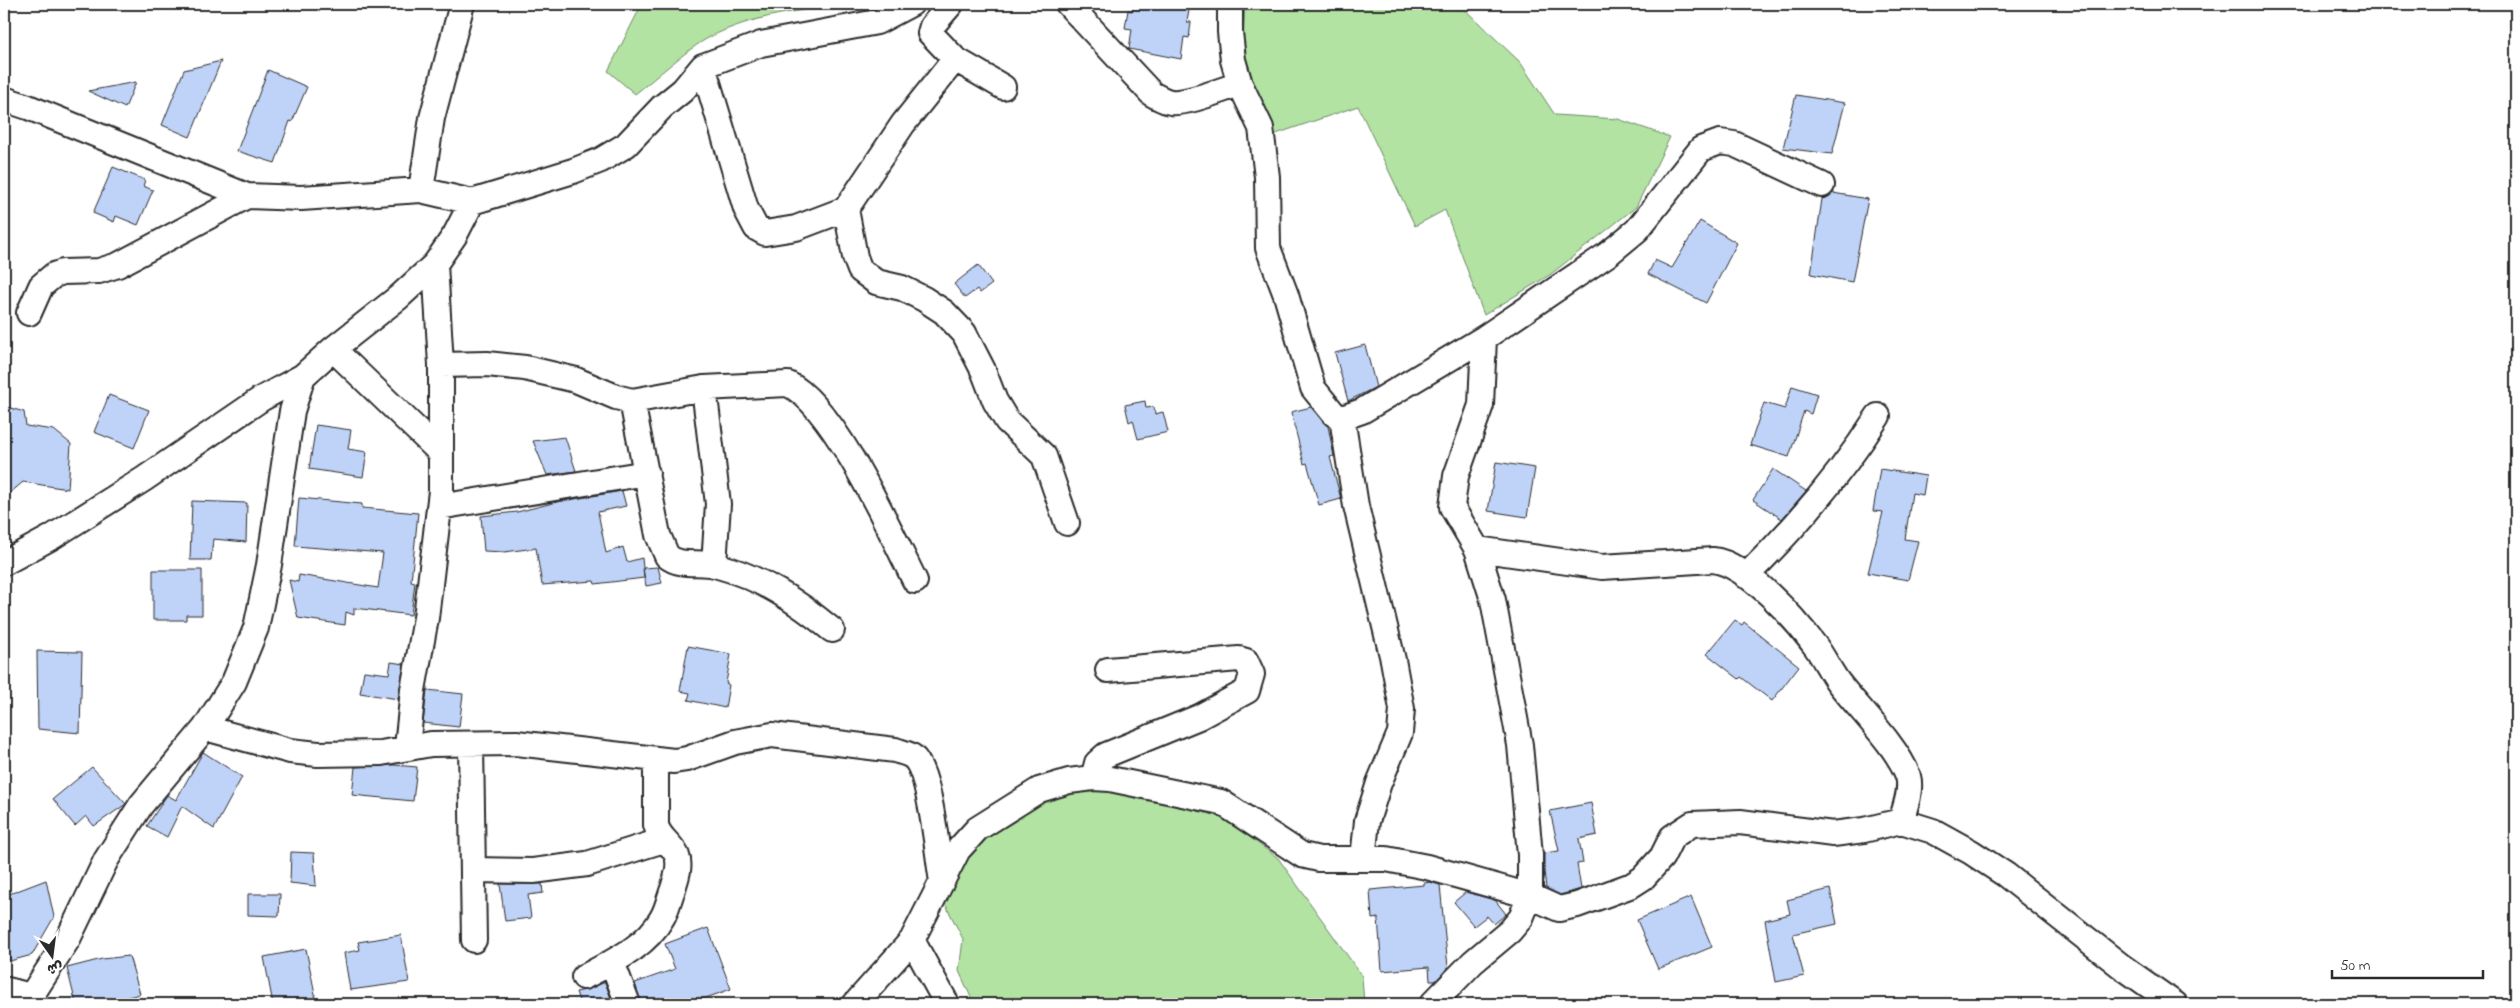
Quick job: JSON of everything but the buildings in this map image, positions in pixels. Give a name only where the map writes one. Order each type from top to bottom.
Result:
[{"type":"street","points":[[421,190],[432,118],[462,4]]},
{"type":"street","points":[[4,99],[247,196],[301,198],[421,190],[472,202],[573,171],[602,160],[626,145],[662,107],[683,90],[704,66],[761,44],[877,22],[911,4]]},
{"type":"street","points":[[951,4],[932,26],[930,34],[955,59],[1003,87]]},
{"type":"street","points":[[1068,4],[1152,94],[1161,99],[1169,102],[1181,101],[1240,84]]},
{"type":"street","points":[[1230,4],[1232,51],[1240,84],[1261,128],[1267,177],[1267,232],[1270,256],[1286,295],[1313,388],[1334,414],[1342,418],[1362,411],[1484,338],[1608,254],[1637,230],[1687,164],[1706,146],[1720,142],[1734,144],[1822,184]]},
{"type":"street","points":[[704,66],[746,209],[756,228],[765,233],[796,228],[846,208],[898,131],[955,59]]},
{"type":"street","points":[[29,313],[41,286],[54,275],[63,272],[99,270],[118,265],[247,196]]},
{"type":"street","points":[[4,562],[60,531],[173,460],[253,404],[303,376],[333,349],[399,297],[435,264],[455,236],[472,202]]},
{"type":"street","points":[[846,208],[855,257],[860,270],[876,282],[902,288],[924,299],[944,312],[964,333],[983,370],[995,401],[1007,421],[1044,456],[1067,523]]},
{"type":"street","points":[[407,747],[413,690],[426,618],[440,507],[441,365],[435,264]]},
{"type":"street","points":[[1432,1004],[1473,962],[1510,931],[1521,918],[1530,896],[1530,855],[1520,745],[1493,600],[1477,549],[1453,511],[1451,500],[1456,476],[1481,405],[1484,338]]},
{"type":"street","points":[[333,349],[441,453]]},
{"type":"street","points":[[441,365],[487,364],[525,368],[576,380],[616,397],[632,401],[704,388],[782,384],[798,388],[825,420],[853,461],[915,581]]},
{"type":"street","points":[[4,989],[29,1000],[68,938],[106,860],[141,805],[205,728],[234,682],[256,628],[270,565],[292,411],[303,376]]},
{"type":"street","points":[[704,388],[718,504],[714,565]]},
{"type":"street","points":[[632,401],[658,534],[667,556],[680,562],[714,565],[778,590],[832,630]]},
{"type":"street","points":[[1746,576],[1795,524],[1861,442],[1878,416]]},
{"type":"street","points":[[1342,418],[1356,506],[1393,660],[1402,709],[1400,734],[1379,783],[1367,821],[1363,859]]},
{"type":"street","points":[[440,507],[647,473]]},
{"type":"street","points":[[1477,549],[1602,566],[1713,560],[1727,564],[1746,576],[1784,610],[1806,635],[1838,681],[1863,710],[1899,760],[1909,780],[1901,820]]},
{"type":"street","points":[[1093,778],[1097,763],[1106,755],[1199,717],[1247,691],[1252,674],[1246,661],[1239,659],[1108,670]]},
{"type":"street","points":[[205,728],[290,751],[318,754],[381,752],[407,747],[516,743],[674,761],[687,759],[735,742],[772,735],[895,750],[912,756],[923,774],[934,823],[942,881]]},
{"type":"street","points":[[470,744],[474,940]]},
{"type":"street","points":[[584,977],[648,939],[663,917],[679,867],[677,856],[658,834],[656,825],[656,758]]},
{"type":"street","points":[[855,1004],[912,940],[958,850],[968,837],[1039,790],[1057,783],[1093,778],[1130,782],[1220,802],[1302,855],[1319,859],[1386,859],[1427,867],[1530,896],[1563,909],[1632,885],[1654,868],[1672,837],[1692,824],[1740,822],[1833,834],[1864,830],[1901,820],[1933,832],[1971,852],[1999,870],[2121,966],[2175,1004]]},
{"type":"street","points":[[473,870],[533,871],[587,864],[664,840]]},
{"type":"street","points":[[912,940],[947,1004]]},
{"type":"street","points":[[612,962],[628,1004]]},
{"type":"green space","points":[[642,4],[850,4],[778,15],[725,30],[690,50],[635,94],[608,71]]},
{"type":"green space","points":[[1245,4],[1459,4],[1520,62],[1555,115],[1618,119],[1670,137],[1636,207],[1551,274],[1484,315],[1445,210],[1415,226],[1358,106],[1273,135],[1242,65]]},
{"type":"green space","points":[[1087,786],[1158,800],[1222,817],[1278,858],[1362,976],[1364,1004],[974,1004],[959,971],[963,939],[940,894],[962,848],[1030,804]]}]
